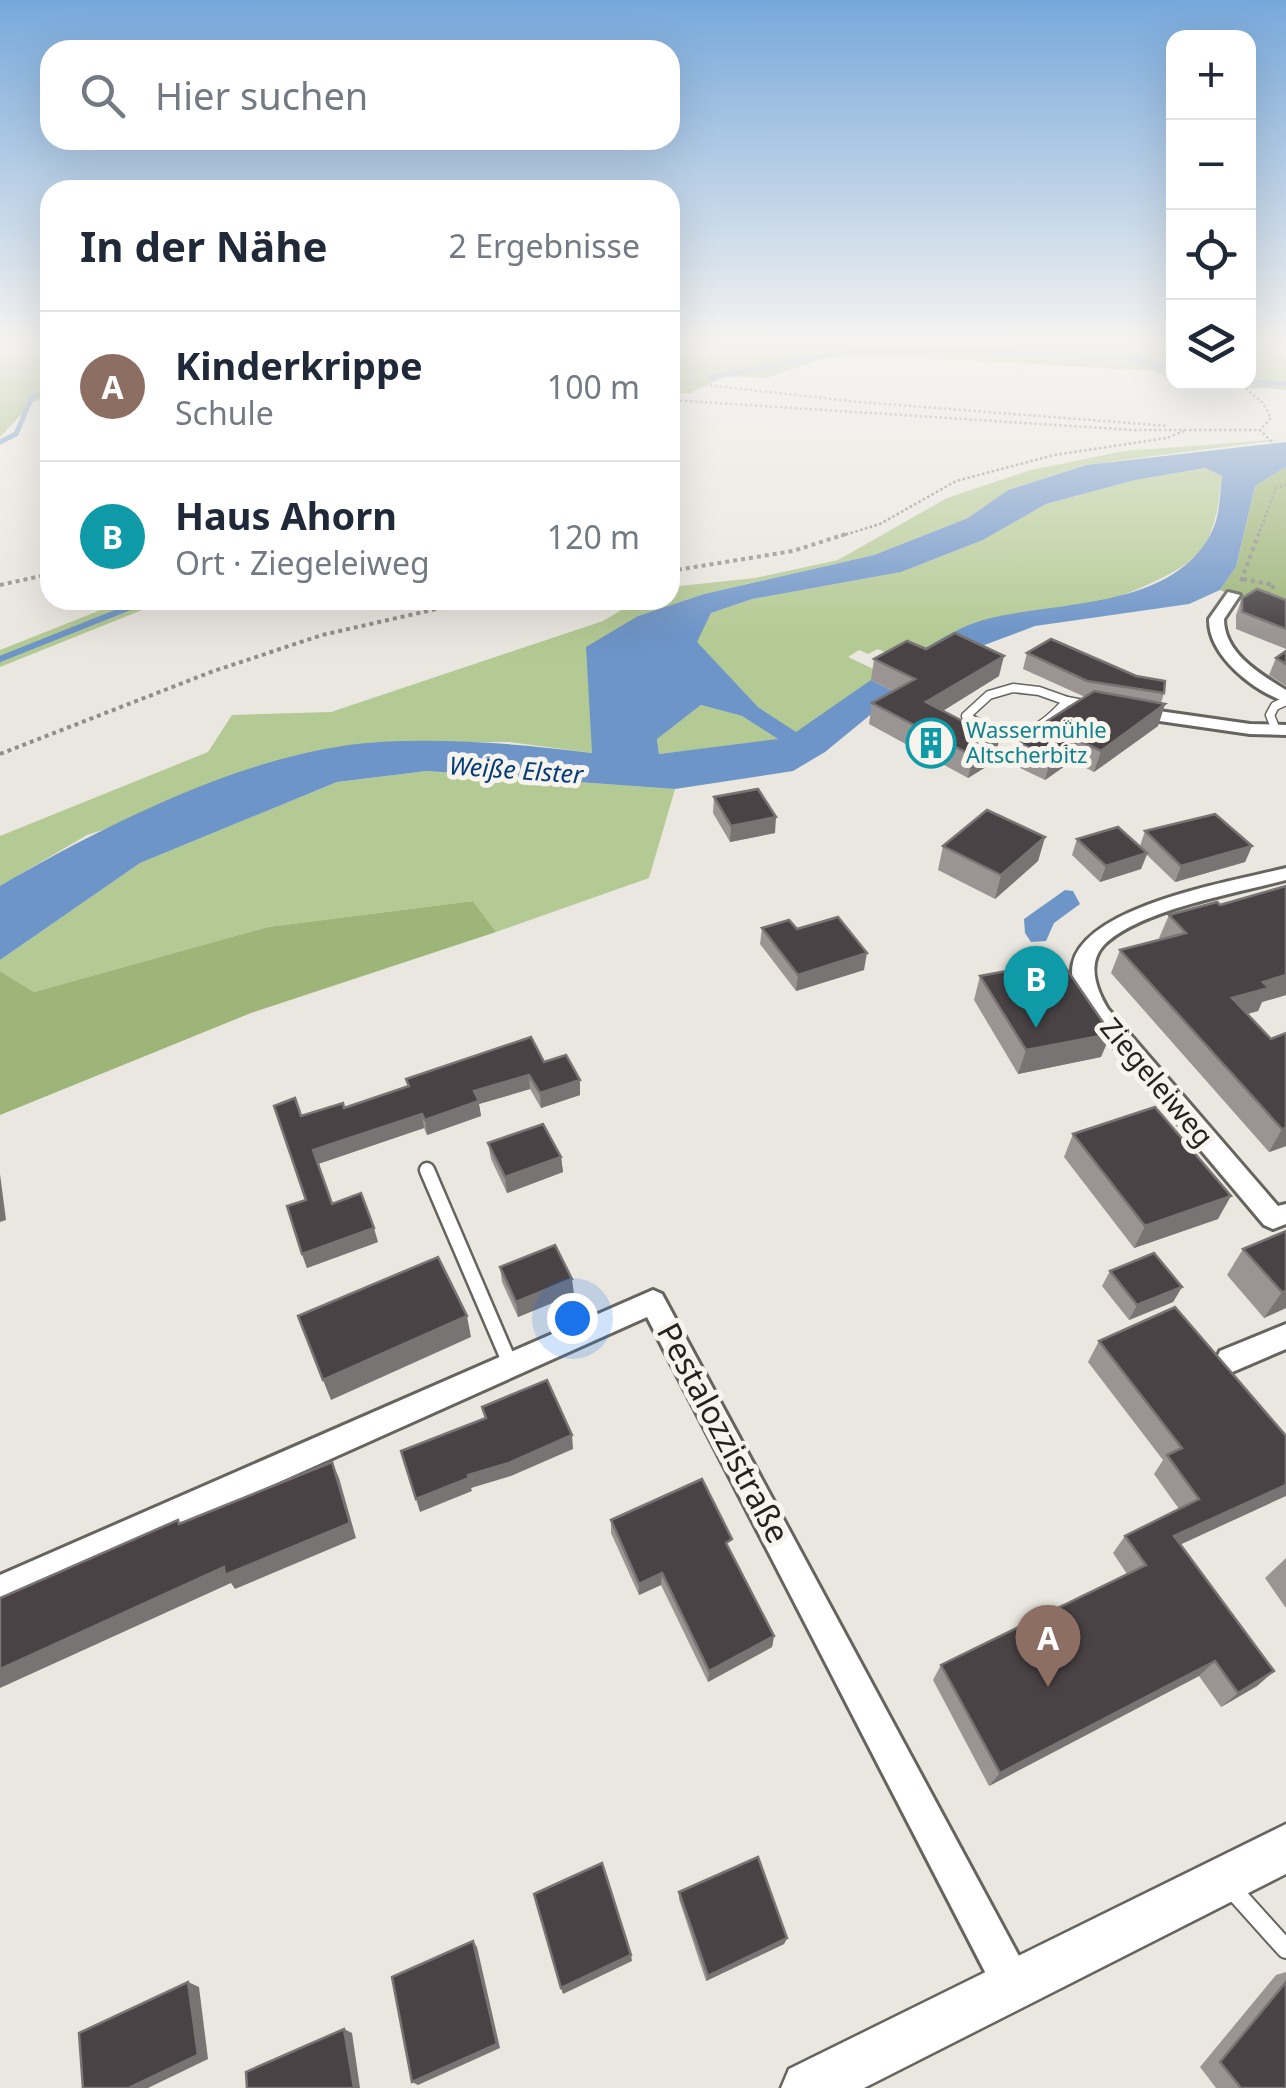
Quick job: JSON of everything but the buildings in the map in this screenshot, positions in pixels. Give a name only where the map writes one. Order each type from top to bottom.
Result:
[{"type":"street","points":[[1233,595],[1219,613],[1218,636],[1237,662],[1286,699]]},
{"type":"street","points":[[1106,708],[1181,721],[1281,730]]},
{"type":"street","name":"Ziegeleiweg","points":[[1286,874],[1151,910],[1096,942],[1084,963],[1085,989],[1100,1015],[1273,1218],[1286,1214]]},
{"type":"street","name":"Pestalozzistraße","points":[[0,1591],[653,1302],[1013,1985]]},
{"type":"street","points":[[1230,1360],[1286,1336]]},
{"type":"street","points":[[808,2088],[1286,1848]]},
{"type":"lane","points":[[1068,701],[1052,720],[1018,738],[988,732],[966,716],[976,704],[1008,685],[1035,687],[1068,701],[1106,708]]},
{"type":"lane","points":[[1281,730],[1270,715],[1286,699]]},
{"type":"lane","points":[[426,1170],[511,1366]]},
{"type":"lane","points":[[1223,1879],[1286,1950]]},
{"type":"path","points":[[680,569],[793,551],[880,524],[956,482],[1054,455],[1157,439]]},
{"type":"path","points":[[1233,595],[1249,599],[1270,595],[1274,586],[1262,580],[1243,579],[1276,488],[1286,485]]},
{"type":"path","points":[[0,585],[40,576]]},
{"type":"path","points":[[0,754],[211,672],[304,641],[434,610]]},
{"type":"green space","points":[[1283,439],[1085,465],[1008,490],[968,518],[874,555],[680,602],[680,586],[755,578],[838,560],[947,498],[1031,470],[1124,451]]},
{"type":"green space","points":[[1286,467],[1286,618],[1220,590],[1236,567],[1255,486]]},
{"type":"green space","points":[[1205,468],[1222,476],[1216,517],[1204,545],[1176,570],[1104,602],[903,661],[878,649],[868,654],[859,650],[848,657],[882,673],[796,733],[758,707],[696,642],[711,613],[751,599],[901,572],[983,540],[1046,504],[1135,480]]},
{"type":"green space","points":[[101,610],[142,610],[0,667],[0,650]]},
{"type":"green space","points":[[621,610],[656,610],[638,616],[592,753],[509,742],[375,742],[87,835],[0,886],[0,836],[208,752],[232,715],[331,712],[603,621]]},
{"type":"green space","points":[[701,705],[742,716],[780,740],[659,754],[657,739]]},
{"type":"green space","points":[[427,771],[675,789],[649,878],[496,932],[473,901],[268,927],[34,992],[0,971],[0,960],[140,863],[337,782]]},
{"type":"green space","points":[[473,901],[496,932],[251,1013],[0,1115],[0,971],[34,992],[268,927]]},
{"type":"water","name":"Weiße Elster","points":[[1286,442],[1286,467],[1255,486],[1236,567],[1220,590],[1189,604],[1035,626],[955,656],[892,668],[951,634],[987,619],[1114,597],[1172,575],[1196,555],[1215,523],[1222,476],[1205,468],[1135,480],[1046,504],[983,540],[901,572],[752,599],[711,613],[697,642],[758,707],[796,732],[871,680],[897,693],[825,752],[793,771],[675,789],[427,771],[337,782],[140,863],[0,960],[0,886],[134,815],[232,775],[330,748],[431,741],[592,753],[586,647],[638,616],[656,610],[680,610],[680,602],[704,594],[874,555],[968,518],[1008,490],[1086,465]],"holes":[[[701,705],[742,716],[778,739],[659,754],[657,739]]]},
{"type":"water","points":[[1065,890],[1073,891],[1080,904],[1054,923],[1046,941],[1031,942],[1025,933],[1024,919]]},
{"type":"waterway","points":[[0,442],[5,439]]},
{"type":"waterway","points":[[0,659],[123,610]]},
{"type":"place","name":"Wassermühle Altscherbitz","points":[[931,743]]},
{"type":"place","name":"Haus Ahorn","points":[[1036,1028]]},
{"type":"place","name":"Kinderkrippe","points":[[1048,1687]]}]
